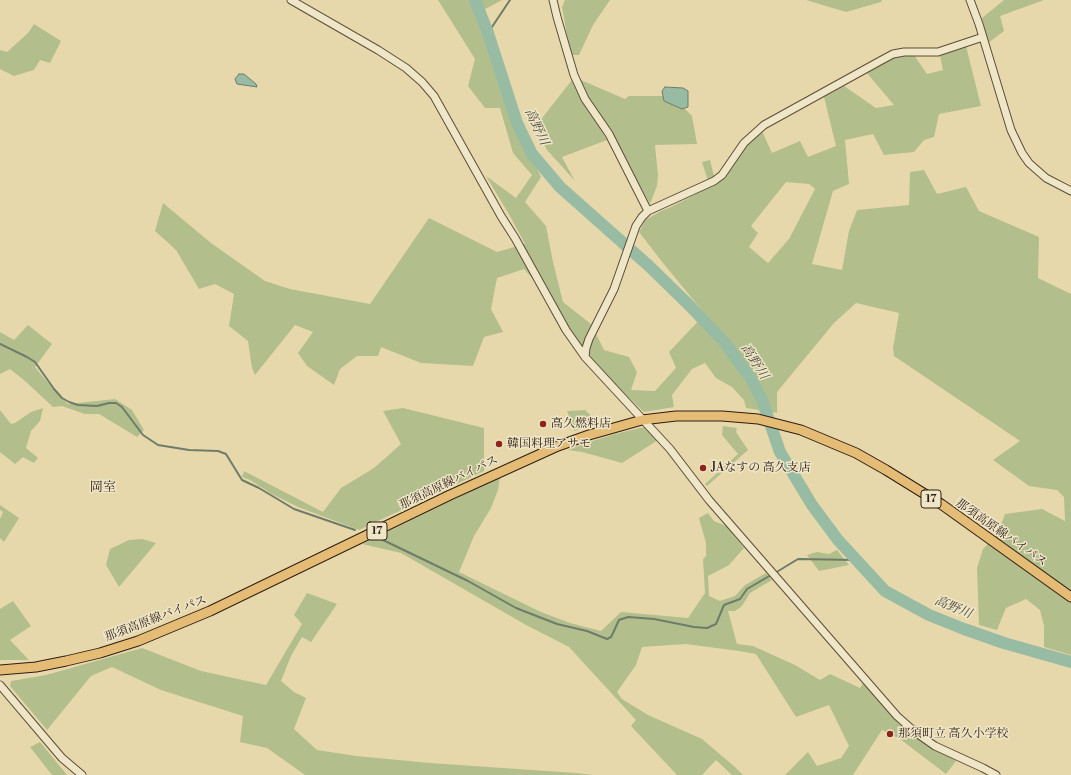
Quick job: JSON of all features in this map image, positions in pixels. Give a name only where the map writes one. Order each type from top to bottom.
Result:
[{"type":"main road","name":"那須高原線バイパス","points":[[0,670],[36,667],[66,661],[100,653],[138,641],[174,627],[330,554],[507,468],[558,446],[589,435],[642,420],[697,416],[738,416],[758,419],[801,430],[856,453],[941,504],[1071,597]]},
{"type":"street","points":[[291,0],[406,68],[422,82],[434,96],[566,330],[585,357],[670,449],[710,500],[897,716],[915,732],[935,746],[996,775]]},
{"type":"street","points":[[553,0],[574,75],[584,99],[609,134],[648,212]]},
{"type":"street","points":[[970,0],[983,37],[1011,130],[1022,153],[1029,163],[1046,178],[1071,191]]},
{"type":"street","points":[[585,357],[589,339],[614,289],[636,226],[642,217],[648,212],[714,181],[722,175],[744,143],[764,125],[893,54],[904,52],[938,52],[983,37]]},
{"type":"street","points":[[0,685],[62,758],[82,775]]},
{"type":"shaded area","points":[[438,0],[502,0],[476,14],[511,116],[541,177],[525,202],[546,226],[563,302],[591,324],[604,350],[629,357],[637,372],[631,390],[655,391],[676,368],[669,352],[705,314],[639,232],[645,220],[710,187],[702,162],[710,160],[716,184],[723,179],[747,144],[762,131],[772,153],[800,141],[808,157],[836,146],[824,97],[844,86],[876,108],[894,105],[866,72],[894,56],[906,53],[914,55],[927,74],[943,70],[940,56],[966,46],[981,106],[939,114],[934,137],[924,140],[914,152],[884,155],[873,134],[845,140],[849,184],[833,191],[812,264],[842,270],[849,231],[857,210],[909,205],[910,172],[924,170],[937,194],[966,187],[979,211],[1039,237],[1038,278],[1071,294],[1071,655],[1044,647],[1044,626],[1040,610],[1026,599],[1006,608],[997,630],[979,625],[977,568],[983,549],[998,533],[1005,514],[1042,509],[1065,521],[1064,497],[1057,490],[1029,486],[993,460],[1020,441],[894,356],[893,348],[899,313],[856,303],[834,323],[777,392],[777,413],[746,408],[744,400],[732,387],[716,378],[705,363],[692,369],[672,395],[674,407],[644,412],[604,374],[581,347],[554,303],[524,269],[497,278],[491,309],[503,332],[484,337],[473,366],[421,363],[381,347],[378,356],[357,356],[340,369],[334,385],[307,366],[298,353],[313,332],[295,325],[255,375],[252,368],[248,341],[229,326],[234,294],[215,284],[199,289],[176,250],[155,231],[163,203],[211,243],[265,281],[290,289],[370,304],[429,218],[497,252],[525,244],[486,176],[516,198],[532,175],[513,153],[500,108],[485,108],[468,86],[475,59]],"holes":[[[786,182],[809,184],[815,189],[789,239],[768,263],[749,247],[758,233],[751,226]]]},
{"type":"shaded area","points":[[565,0],[610,0],[593,25],[579,55],[572,55],[562,7]]},
{"type":"shaded area","points":[[806,0],[882,0],[881,2],[846,12]]},
{"type":"shaded area","points":[[1004,0],[1044,0],[1000,16],[1004,31],[988,43],[982,18]]},
{"type":"shaded area","points":[[34,24],[61,41],[50,63],[40,60],[34,70],[14,76],[0,69],[0,50],[7,52],[28,33]]},
{"type":"shaded area","points":[[239,74],[244,74],[256,84],[257,87],[237,84],[235,79]]},
{"type":"shaded area","points":[[572,80],[607,140],[562,157],[575,181],[547,150],[535,127]]},
{"type":"shaded area","points":[[581,80],[625,99],[629,96],[663,96],[664,101],[682,109],[684,108],[692,116],[697,144],[655,145],[658,175],[657,186],[650,204],[607,125],[580,84]]},
{"type":"shaded area","points":[[665,87],[683,88],[688,91],[688,107],[682,109],[664,101],[662,91]]},
{"type":"shaded area","points":[[28,325],[52,344],[35,367],[58,395],[68,404],[115,399],[132,410],[144,430],[137,437],[99,414],[85,414],[62,406],[53,407],[10,369],[0,374],[0,332],[14,340]]},
{"type":"shaded area","points":[[43,408],[40,421],[31,431],[26,448],[38,458],[34,463],[23,457],[15,464],[0,452],[0,410],[11,424],[15,423],[31,412]]},
{"type":"shaded area","points":[[403,408],[484,428],[484,471],[359,530],[298,507],[242,477],[244,471],[323,512],[341,488],[374,468],[401,444],[383,411]]},
{"type":"shaded area","points":[[585,410],[598,422],[574,431],[567,411]]},
{"type":"shaded area","points":[[723,426],[737,428],[736,432],[748,450],[707,486],[705,484],[738,454],[722,435]]},
{"type":"shaded area","points":[[644,427],[658,440],[622,463],[582,452],[568,450],[615,434]]},
{"type":"shaded area","points":[[500,477],[498,490],[491,508],[474,536],[459,572],[541,612],[570,623],[601,631],[621,612],[688,618],[705,593],[703,559],[706,556],[706,543],[699,518],[708,513],[714,521],[726,526],[744,548],[729,565],[708,576],[709,596],[720,601],[735,596],[745,585],[766,573],[772,580],[750,593],[742,606],[735,611],[728,611],[737,644],[753,646],[795,665],[820,680],[830,674],[860,688],[864,682],[897,721],[956,761],[946,774],[900,739],[882,730],[853,775],[785,775],[808,752],[817,766],[841,758],[849,746],[829,705],[796,717],[756,654],[686,644],[642,647],[636,665],[617,692],[622,699],[648,715],[702,739],[743,775],[732,775],[716,760],[702,775],[677,775],[631,726],[636,720],[569,647],[526,625],[401,553],[362,544]]},
{"type":"shaded area","points":[[0,505],[19,518],[4,542],[0,538],[0,519],[3,512],[0,510]]},
{"type":"shaded area","points":[[142,539],[156,543],[119,587],[106,565],[110,549],[129,540]]},
{"type":"shaded area","points":[[837,550],[849,565],[819,571],[807,555],[817,552],[829,554]]},
{"type":"shaded area","points":[[307,593],[337,604],[311,642],[302,637],[291,656],[281,681],[294,692],[306,698],[294,729],[317,750],[356,756],[430,763],[594,775],[305,775],[267,748],[240,742],[243,716],[161,690],[112,667],[91,676],[47,730],[10,686],[11,681],[46,675],[142,648],[201,671],[266,685],[302,624],[294,615]]},
{"type":"shaded area","points":[[13,601],[31,626],[10,640],[29,660],[0,660],[0,609]]},
{"type":"shaded area","points":[[40,742],[67,775],[52,775],[30,747]]},
{"type":"waterway","name":"高野川","points":[[475,0],[488,33],[517,123],[532,154],[560,187],[649,266],[725,343],[751,379],[762,400],[780,452],[812,505],[838,540],[885,591],[929,615],[1004,643],[1071,662]]},
{"type":"waterway","points":[[488,33],[510,0]]},
{"type":"waterway","points":[[0,344],[35,362],[54,389],[62,398],[69,402],[78,405],[97,406],[116,403],[122,407],[143,435],[158,445],[189,450],[218,451],[226,454],[242,480],[259,488],[294,509],[355,530]]},
{"type":"waterway","points":[[383,540],[468,581],[516,608],[557,624],[587,631],[607,639],[611,637],[619,620],[628,617],[654,619],[707,628],[716,624],[724,605],[740,599],[747,589],[771,575]]},
{"type":"waterway","points":[[775,573],[798,559],[856,560]]},
{"type":"place","name":"高久燃料店","points":[[543,424]]},
{"type":"place","name":"韓国料理アサモ","points":[[499,444]]},
{"type":"place","name":"JAなすの 高久支店","points":[[703,468]]},
{"type":"place","name":"那須町立 高久小学校","points":[[890,734]]},
{"type":"district","name":"岡室","points":[[103,488]]}]
